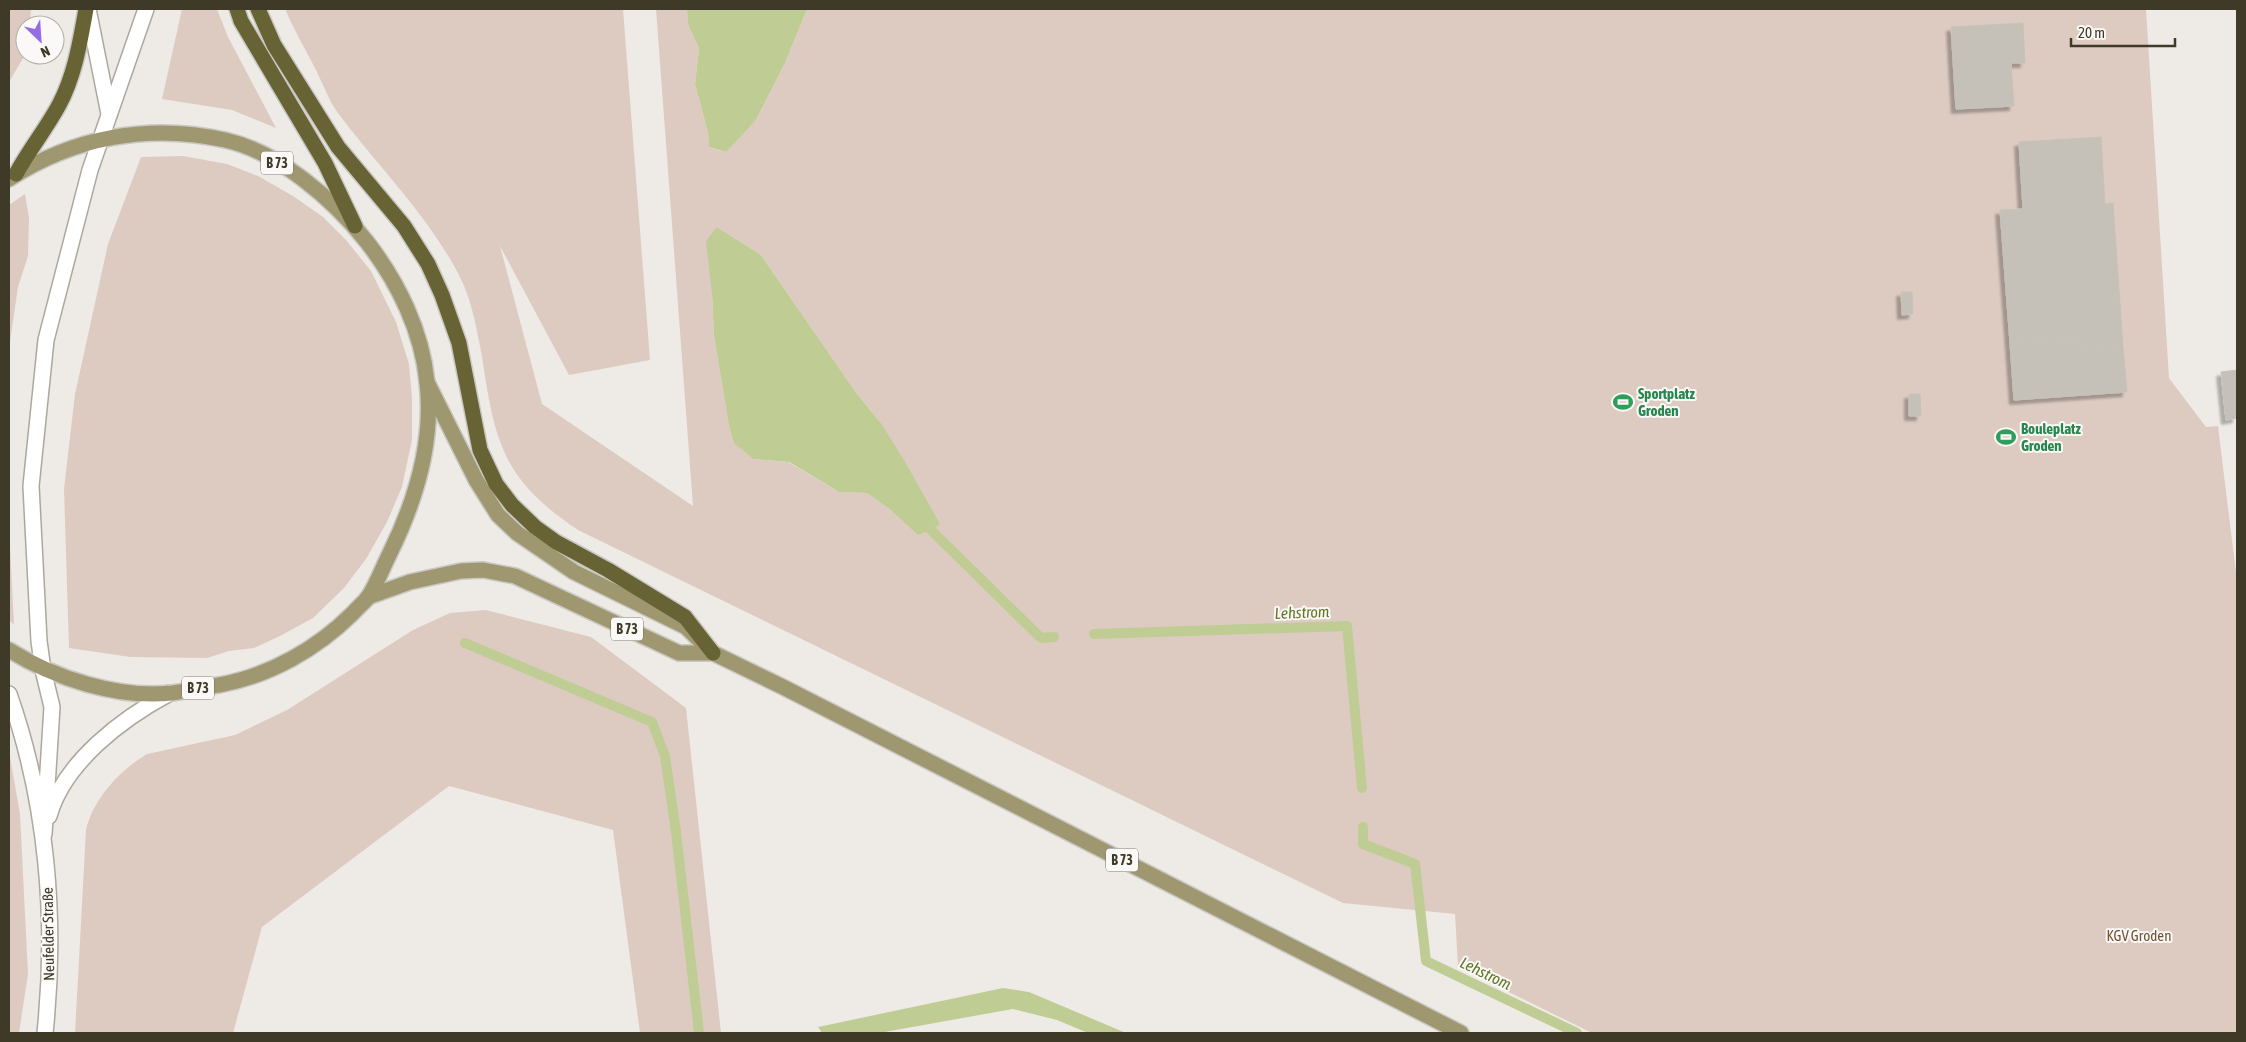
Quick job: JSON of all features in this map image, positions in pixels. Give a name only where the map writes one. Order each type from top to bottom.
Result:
[{"type":"highway","points":[[12,176],[59,106],[77,61],[87,9]]},
{"type":"highway","points":[[237,9],[242,21],[325,163],[355,226]]},
{"type":"highway","points":[[258,9],[274,45],[338,147],[404,226],[428,264],[459,343],[480,450],[496,484],[512,505],[535,527],[556,542],[594,562],[685,616],[712,652]]},
{"type":"main road","name":"B 73","points":[[9,650],[42,670],[70,679],[110,689],[170,693],[234,682],[294,659],[345,621],[368,597],[394,545],[419,482],[428,427],[427,382],[416,335],[406,306],[380,259],[355,226],[331,201],[300,177],[261,154],[227,140],[158,132],[102,138],[52,156],[12,176]]},
{"type":"main road","name":"B 73","points":[[427,382],[476,480],[498,515],[538,549],[586,578],[686,627],[712,652],[1460,1033]]},
{"type":"main road","name":"B 73","points":[[368,597],[410,582],[461,571],[483,570],[515,576],[678,653],[712,652]]},
{"type":"street","points":[[87,9],[110,116]]},
{"type":"street","points":[[44,834],[52,707],[42,670],[39,641],[31,486],[45,350],[90,170],[146,9]]},
{"type":"street","name":"Neufelder Straße","points":[[44,834],[50,810],[60,791],[83,760],[129,717],[170,693]]},
{"type":"street","name":"Neufelder Straße","points":[[9,694],[32,779],[44,834],[50,944],[45,1033]]},
{"type":"green space","points":[[9,9],[31,9],[31,15],[15,15],[15,65],[19,65],[9,82]]},
{"type":"green space","points":[[182,9],[217,9],[228,37],[276,128],[232,110],[162,99]]},
{"type":"green space","name":"KGV Groden","points":[[285,9],[623,9],[650,360],[569,375],[500,246],[542,404],[693,506],[656,9],[687,9],[688,25],[699,48],[695,84],[708,133],[709,147],[725,152],[756,120],[785,63],[807,9],[2146,9],[2169,378],[2206,427],[2218,426],[2237,581],[2237,1033],[1592,1033],[1458,967],[1455,914],[1343,903],[578,530],[553,512],[533,494],[518,476],[507,457],[498,436],[492,413],[474,316],[460,277],[433,233],[335,108]],"holes":[[[717,227],[761,255],[857,394],[880,422],[892,511],[867,493],[839,492],[788,462],[753,459],[734,442],[729,426],[714,336],[712,294]]]},
{"type":"green space","points":[[183,156],[227,164],[258,176],[293,196],[323,217],[346,240],[371,271],[396,322],[409,364],[412,398],[412,440],[402,487],[387,522],[366,559],[344,588],[313,618],[280,636],[254,648],[229,651],[207,658],[130,657],[69,648],[64,489],[75,394],[108,244],[141,157]]},
{"type":"green space","points":[[25,194],[29,218],[28,256],[18,287],[9,349],[9,205]]},
{"type":"green space","points":[[9,525],[14,625],[9,620]]},
{"type":"green space","points":[[486,610],[591,637],[686,708],[721,1033],[640,1033],[613,830],[449,786],[262,927],[233,1033],[75,1033],[86,830],[95,807],[109,786],[127,768],[147,754],[235,735],[287,710],[413,630],[450,613]]},
{"type":"green space","points":[[9,751],[20,814],[28,974],[19,1033],[9,1033]]},
{"type":"shaded area","points":[[687,9],[807,9],[785,63],[756,120],[726,152],[709,147],[708,133],[695,84],[699,48],[688,25]]},
{"type":"shaded area","points":[[717,227],[761,255],[857,394],[880,422],[940,524],[918,535],[892,511],[867,493],[839,492],[789,462],[753,459],[734,443],[729,426],[714,336],[712,294],[706,241]]},
{"type":"shaded area","points":[[1003,988],[1029,992],[1126,1033],[1088,1033],[1057,1020],[1013,1009],[879,1033],[822,1033],[818,1027]]},
{"type":"building","points":[[2023,23],[2025,63],[2011,63],[2014,106],[1956,109],[1951,27]]},
{"type":"building","points":[[2101,137],[2105,204],[2113,203],[2123,347],[2080,351],[2079,337],[2010,343],[2000,210],[2023,209],[2019,142]]},
{"type":"building","points":[[1901,292],[1912,292],[1913,314],[1902,315]]},
{"type":"building","points":[[2079,337],[2080,351],[2123,347],[2127,392],[2014,400],[2010,343]]},
{"type":"building","points":[[2237,370],[2237,418],[2226,420],[2221,372]]},
{"type":"building","points":[[1909,394],[1920,394],[1921,416],[1909,416]]},
{"type":"waterway","name":"Lehstrom","points":[[931,530],[1041,638],[1054,637]]},
{"type":"waterway","name":"Lehstrom","points":[[1094,634],[1347,626],[1362,788]]},
{"type":"waterway","points":[[465,643],[652,722],[665,756],[676,832],[699,1033]]},
{"type":"waterway","name":"Lehstrom","points":[[1363,827],[1363,844],[1415,864],[1426,961],[1577,1033]]},
{"type":"place","name":"Sportplatz Groden","points":[[1623,402]]},
{"type":"place","name":"Bouleplatz Groden","points":[[2006,437]]}]
